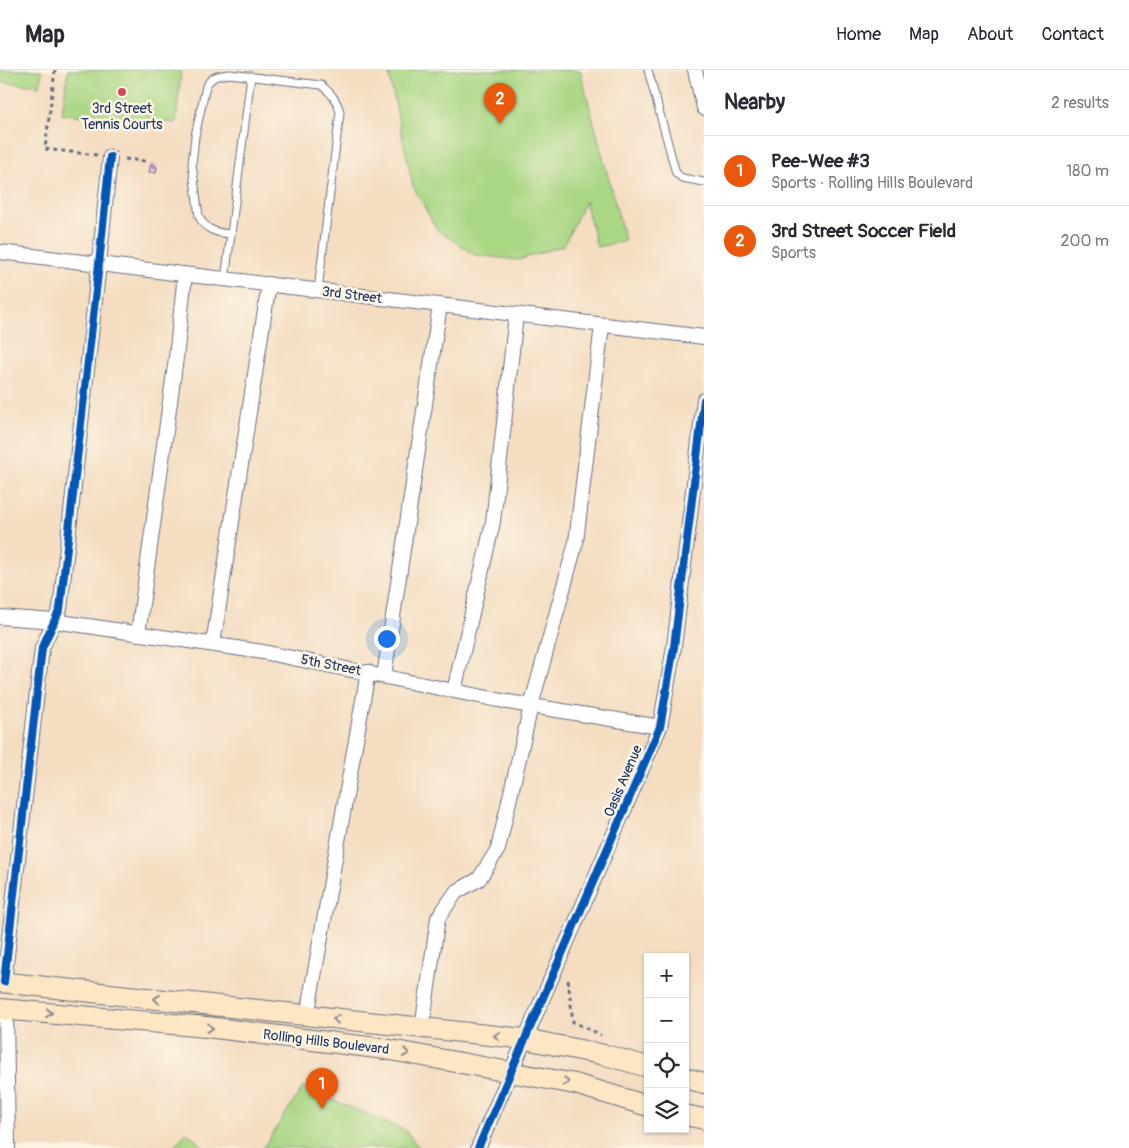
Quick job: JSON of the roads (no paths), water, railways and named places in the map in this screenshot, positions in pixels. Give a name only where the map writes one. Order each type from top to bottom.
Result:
[{"type":"main road","name":"Rolling Hills Boulevard","points":[[2,982],[525,1040],[605,1055],[644,1066]]},
{"type":"main road","name":"Rolling Hills Boulevard","points":[[3,1009],[207,1027],[365,1047],[574,1084],[644,1105]]},
{"type":"main road","points":[[689,1079],[704,1083]]},
{"type":"main road","points":[[689,1116],[704,1119]]},
{"type":"street","points":[[695,70],[704,108]]},
{"type":"street","points":[[2,982],[42,648],[60,609],[110,157]]},
{"type":"street","name":"3rd Street","points":[[0,252],[704,337]]},
{"type":"street","points":[[138,634],[176,358],[185,274]]},
{"type":"street","points":[[213,644],[269,284]]},
{"type":"street","points":[[384,676],[440,306]]},
{"type":"street","points":[[454,691],[493,522],[516,314]]},
{"type":"street","points":[[422,1028],[438,918],[456,892],[479,879],[498,849],[532,706],[576,542],[602,325]]},
{"type":"street","name":"Oasis Avenue","points":[[478,1148],[660,727],[674,647],[704,400]]},
{"type":"street","name":"5th Street","points":[[0,618],[54,621],[263,652],[532,706],[660,727]]},
{"type":"street","points":[[307,1016],[368,672]]},
{"type":"street","points":[[3,1009],[8,1148]]},
{"type":"lane","points":[[648,70],[676,174],[682,178],[704,182]]},
{"type":"lane","points":[[231,234],[214,232],[205,227],[199,216],[192,164],[195,136],[206,86],[210,79],[218,75],[251,76],[321,85],[338,102],[340,112],[318,290]]},
{"type":"lane","points":[[226,279],[251,76]]},
{"type":"place","name":"3rd Street Tennis Courts","points":[[122,92]]},
{"type":"place","name":"3rd Street Soccer Field","points":[[500,124]]},
{"type":"place","name":"Pee-Wee #3","points":[[322,1109]]}]
